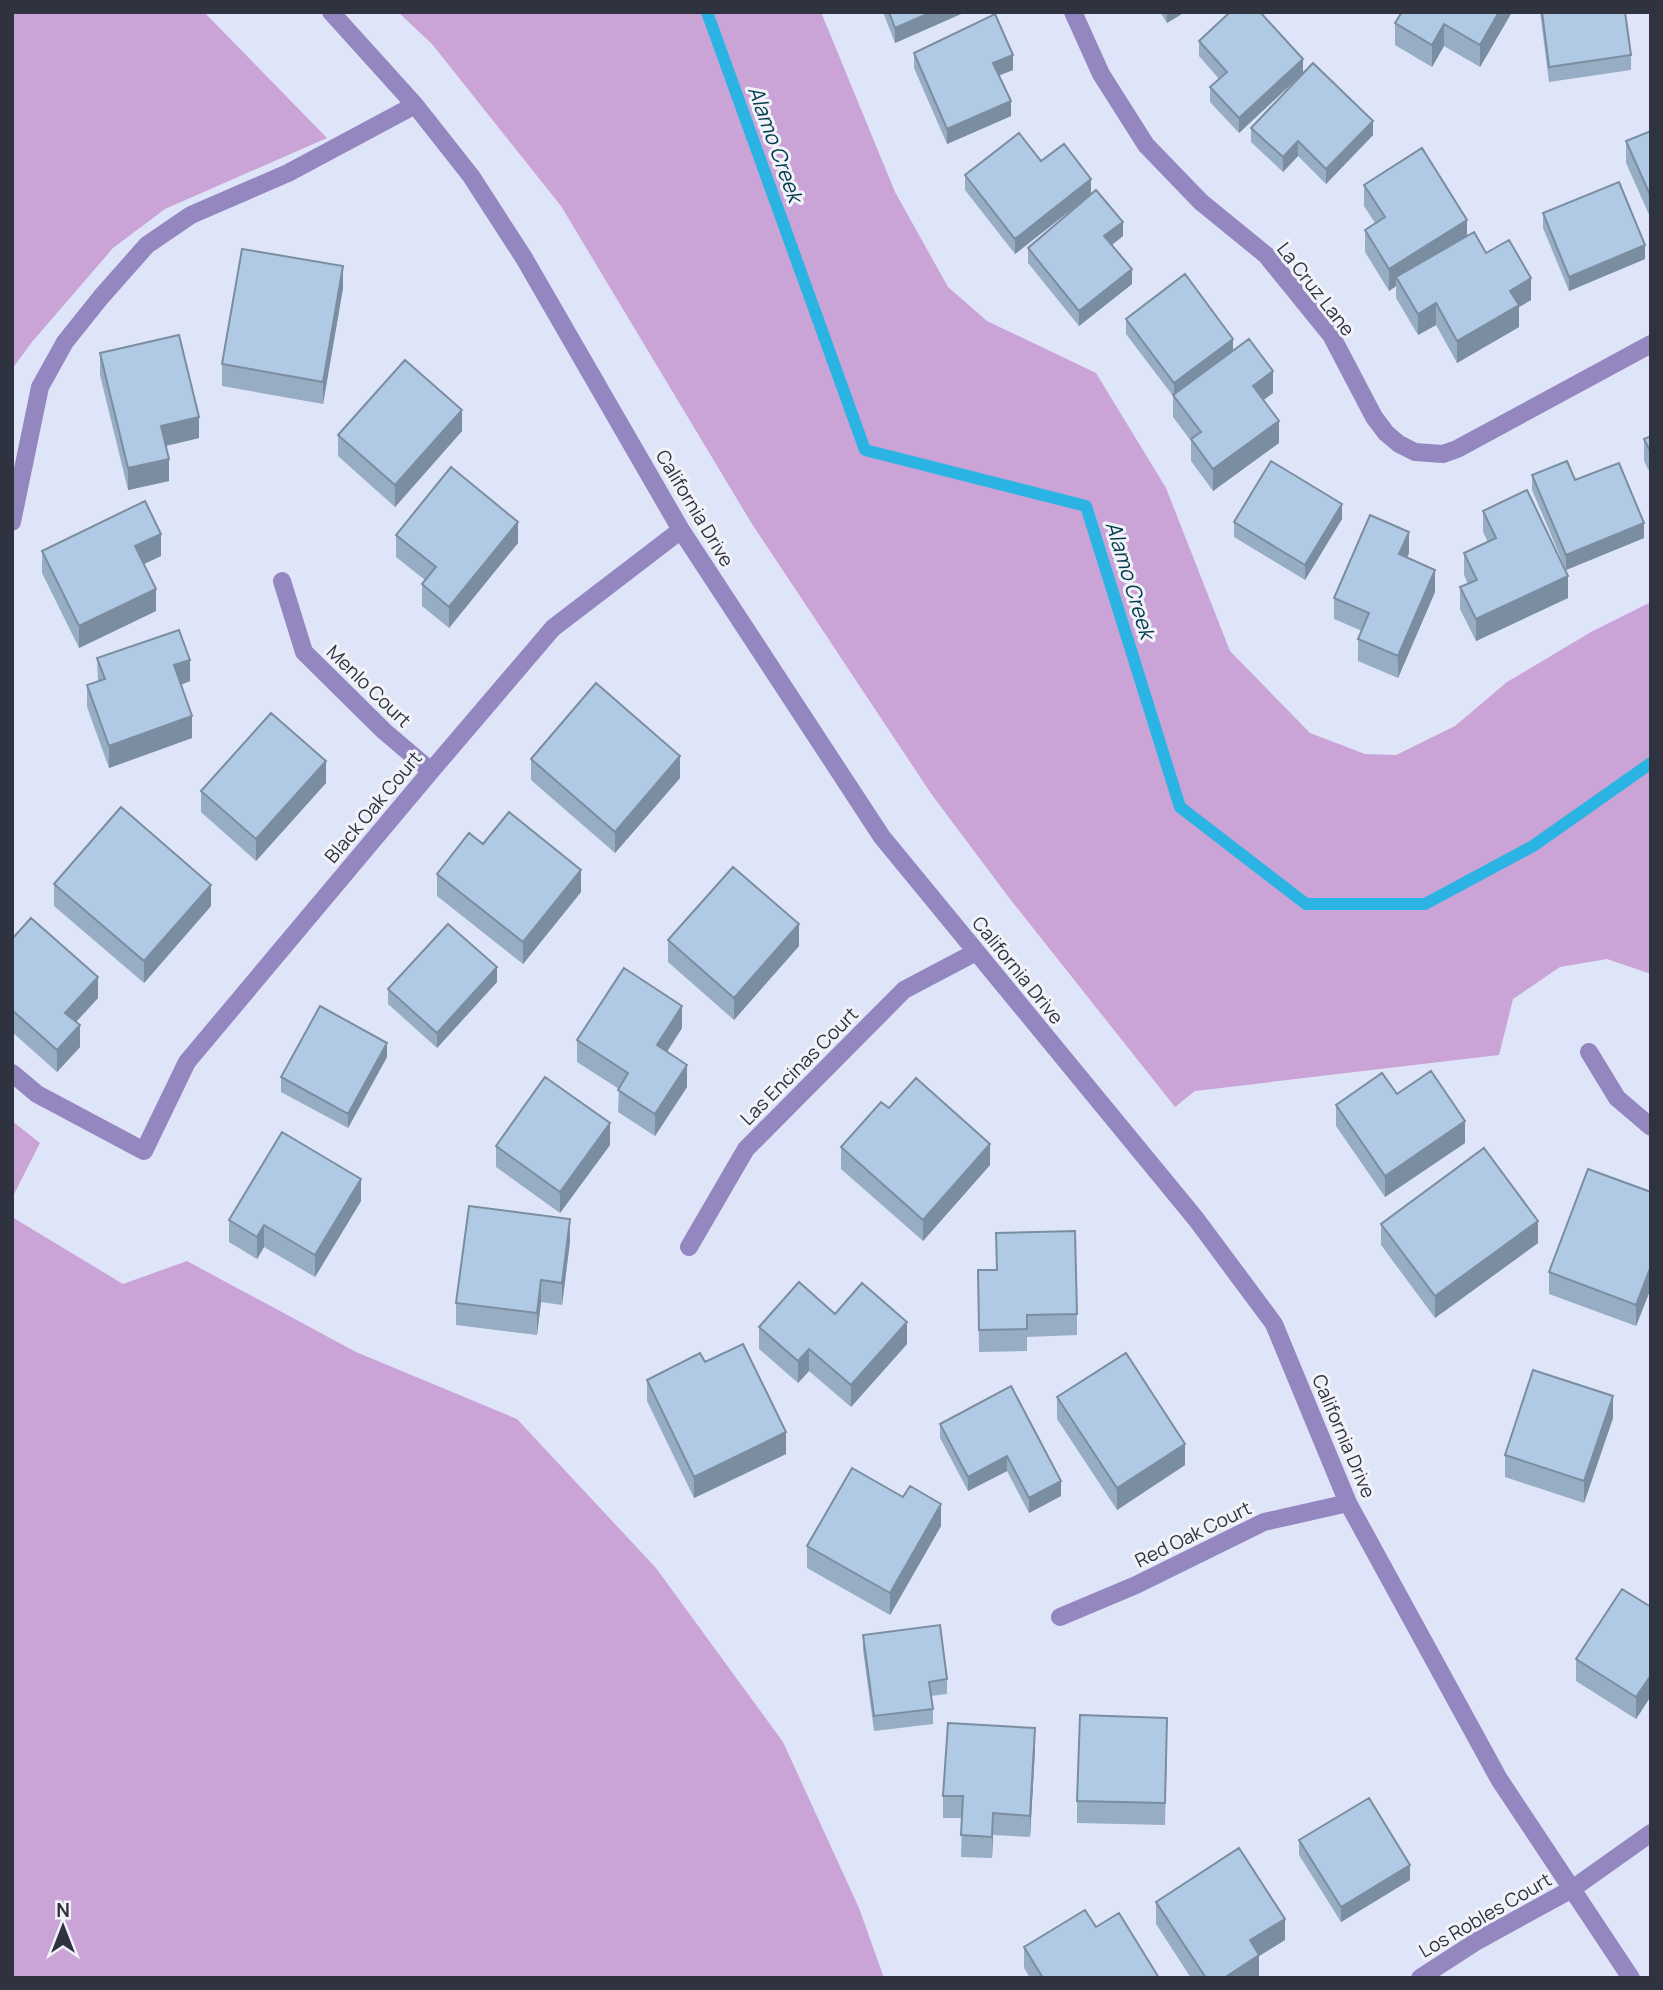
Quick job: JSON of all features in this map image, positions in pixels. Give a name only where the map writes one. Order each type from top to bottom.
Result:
[{"type":"street","name":"California Drive","points":[[331,12],[415,105],[471,176],[524,258],[681,530],[882,837],[1196,1219],[1274,1324],[1348,1503],[1499,1779],[1631,1978]]},
{"type":"street","name":"La Cruz Lane","points":[[1073,12],[1101,74],[1146,145],[1201,202],[1266,255],[1331,335],[1374,417],[1399,444],[1415,452],[1429,454],[1443,454],[1457,449],[1651,344]]},
{"type":"street","points":[[12,522],[40,387],[65,342],[147,245],[191,215],[288,173],[415,105]]},
{"type":"street","name":"Black Oak Court","points":[[12,1073],[37,1094],[144,1151],[187,1062],[553,628],[681,530]]},
{"type":"street","name":"Menlo Court","points":[[282,581],[304,652],[384,731],[430,771]]},
{"type":"street","name":"Las Encinas Court","points":[[690,1247],[746,1149],[904,990],[976,953]]},
{"type":"street","points":[[1589,1052],[1617,1098],[1651,1127]]},
{"type":"street","name":"Red Oak Court","points":[[1060,1617],[1136,1586],[1264,1522],[1348,1503]]},
{"type":"street","name":"Los Robles Court","points":[[1420,1978],[1476,1941],[1572,1889],[1651,1833]]},
{"type":"shaded area","points":[[12,12],[204,12],[327,138],[165,209],[113,248],[12,369]]},
{"type":"shaded area","points":[[398,12],[821,12],[895,192],[948,287],[987,321],[1096,373],[1166,488],[1230,651],[1310,733],[1365,754],[1396,755],[1455,726],[1507,682],[1591,632],[1651,602],[1651,974],[1607,959],[1560,967],[1513,999],[1499,1055],[1195,1091],[1175,1107],[1010,899],[932,795],[752,524],[561,206],[432,44]]},
{"type":"shaded area","points":[[12,1121],[40,1143],[12,1198]]},
{"type":"shaded area","points":[[12,1217],[123,1284],[187,1261],[356,1352],[517,1419],[656,1568],[783,1742],[859,1908],[884,1978],[12,1978]]},
{"type":"building","points":[[889,12],[932,12],[895,28]]},
{"type":"building","points":[[1230,12],[1260,12],[1303,59],[1239,118],[1210,87],[1227,72],[1199,41]]},
{"type":"building","points":[[1402,12],[1499,12],[1480,45],[1444,24],[1432,45],[1395,23]]},
{"type":"building","points":[[1542,12],[1625,12],[1631,55],[1549,67]]},
{"type":"building","points":[[995,14],[1013,55],[993,63],[1011,101],[947,129],[914,53]]},
{"type":"building","points":[[1313,63],[1373,121],[1326,169],[1298,141],[1283,157],[1251,128]]},
{"type":"building","points":[[1651,131],[1651,197],[1626,141]]},
{"type":"building","points":[[1019,133],[1041,161],[1064,144],[1091,179],[1015,239],[965,175]]},
{"type":"building","points":[[1422,148],[1467,220],[1389,269],[1365,230],[1385,217],[1364,185]]},
{"type":"building","points":[[1619,182],[1645,245],[1569,277],[1543,213]]},
{"type":"building","points":[[1096,190],[1123,222],[1104,236],[1132,269],[1079,311],[1028,248]]},
{"type":"building","points":[[1474,232],[1486,253],[1509,240],[1531,278],[1510,291],[1519,305],[1457,341],[1436,303],[1418,314],[1396,277]]},
{"type":"building","points":[[242,249],[343,266],[323,382],[222,364]]},
{"type":"building","points":[[1185,274],[1233,339],[1174,383],[1126,319]]},
{"type":"building","points":[[179,335],[199,417],[161,426],[169,459],[128,468],[100,353]]},
{"type":"building","points":[[1249,339],[1273,371],[1253,386],[1279,421],[1213,469],[1191,439],[1201,432],[1173,395]]},
{"type":"building","points":[[405,360],[462,410],[395,485],[338,435]]},
{"type":"building","points":[[1651,436],[1651,453],[1644,439]]},
{"type":"building","points":[[1271,461],[1342,504],[1305,565],[1234,522]]},
{"type":"building","points":[[1567,461],[1575,480],[1619,463],[1644,523],[1566,555],[1532,475]]},
{"type":"building","points":[[451,467],[518,522],[449,607],[422,584],[436,567],[396,535]]},
{"type":"building","points":[[1527,490],[1568,576],[1476,619],[1460,587],[1477,580],[1464,553],[1496,538],[1483,511]]},
{"type":"building","points":[[145,501],[161,534],[135,546],[156,589],[79,626],[42,551]]},
{"type":"building","points":[[1370,515],[1409,532],[1399,554],[1435,570],[1398,656],[1358,639],[1369,613],[1334,598]]},
{"type":"building","points":[[179,630],[190,660],[174,665],[192,716],[109,746],[87,685],[105,679],[97,658]]},
{"type":"building","points":[[596,683],[680,756],[615,832],[531,759]]},
{"type":"building","points":[[271,713],[326,761],[256,839],[201,791]]},
{"type":"building","points":[[121,807],[211,885],[144,961],[54,884]]},
{"type":"building","points":[[509,812],[581,870],[523,942],[437,874],[469,833],[483,844]]},
{"type":"building","points":[[733,867],[799,924],[734,998],[668,940]]},
{"type":"building","points":[[31,918],[98,977],[65,1013],[80,1025],[57,1050],[12,1010],[12,939]]},
{"type":"building","points":[[448,924],[497,967],[437,1033],[388,989]]},
{"type":"building","points":[[624,968],[682,1006],[657,1045],[687,1065],[655,1114],[618,1090],[628,1073],[577,1040]]},
{"type":"building","points":[[320,1006],[387,1043],[348,1114],[281,1077]]},
{"type":"building","points":[[1431,1071],[1465,1121],[1385,1176],[1336,1105],[1382,1073],[1397,1094]]},
{"type":"building","points":[[545,1077],[610,1123],[560,1192],[496,1146]]},
{"type":"building","points":[[916,1078],[990,1144],[923,1220],[841,1147],[881,1102],[889,1108]]},
{"type":"building","points":[[282,1132],[361,1179],[315,1255],[264,1225],[257,1237],[229,1220]]},
{"type":"building","points":[[1484,1148],[1538,1221],[1435,1296],[1381,1224]]},
{"type":"building","points":[[1588,1169],[1651,1192],[1651,1266],[1636,1305],[1549,1272]]},
{"type":"building","points":[[469,1206],[570,1219],[562,1283],[541,1280],[537,1313],[456,1303]]},
{"type":"building","points":[[1075,1231],[1077,1314],[1027,1315],[1027,1329],[979,1330],[978,1270],[997,1270],[996,1233]]},
{"type":"building","points":[[799,1282],[835,1314],[862,1283],[907,1322],[851,1385],[809,1349],[798,1361],[759,1327]]},
{"type":"building","points":[[743,1344],[786,1432],[694,1477],[647,1380],[700,1353],[705,1362]]},
{"type":"building","points":[[1126,1353],[1185,1444],[1117,1488],[1057,1397]]},
{"type":"building","points":[[1533,1370],[1613,1396],[1584,1481],[1505,1455]]},
{"type":"building","points":[[1011,1386],[1061,1481],[1029,1498],[1007,1456],[968,1477],[940,1424]]},
{"type":"building","points":[[852,1468],[903,1497],[910,1486],[941,1504],[890,1593],[807,1546]]},
{"type":"building","points":[[1622,1589],[1651,1607],[1651,1675],[1636,1697],[1576,1659]]},
{"type":"building","points":[[940,1625],[947,1679],[929,1682],[933,1709],[874,1716],[863,1635]]},
{"type":"building","points":[[1080,1715],[1167,1718],[1165,1803],[1077,1801]]},
{"type":"building","points":[[948,1723],[1035,1728],[1030,1816],[993,1813],[992,1837],[961,1835],[963,1796],[943,1796]]},
{"type":"building","points":[[1369,1798],[1410,1865],[1341,1907],[1299,1840]]},
{"type":"building","points":[[1239,1848],[1285,1919],[1250,1940],[1259,1955],[1224,1978],[1206,1978],[1156,1902]]},
{"type":"building","points":[[1085,1910],[1096,1927],[1119,1913],[1159,1978],[1043,1978],[1024,1947]]},
{"type":"waterway","name":"Alamo Creek","points":[[707,12],[865,450],[1086,506],[1180,807],[1306,904],[1425,904],[1533,846],[1651,763]]}]
